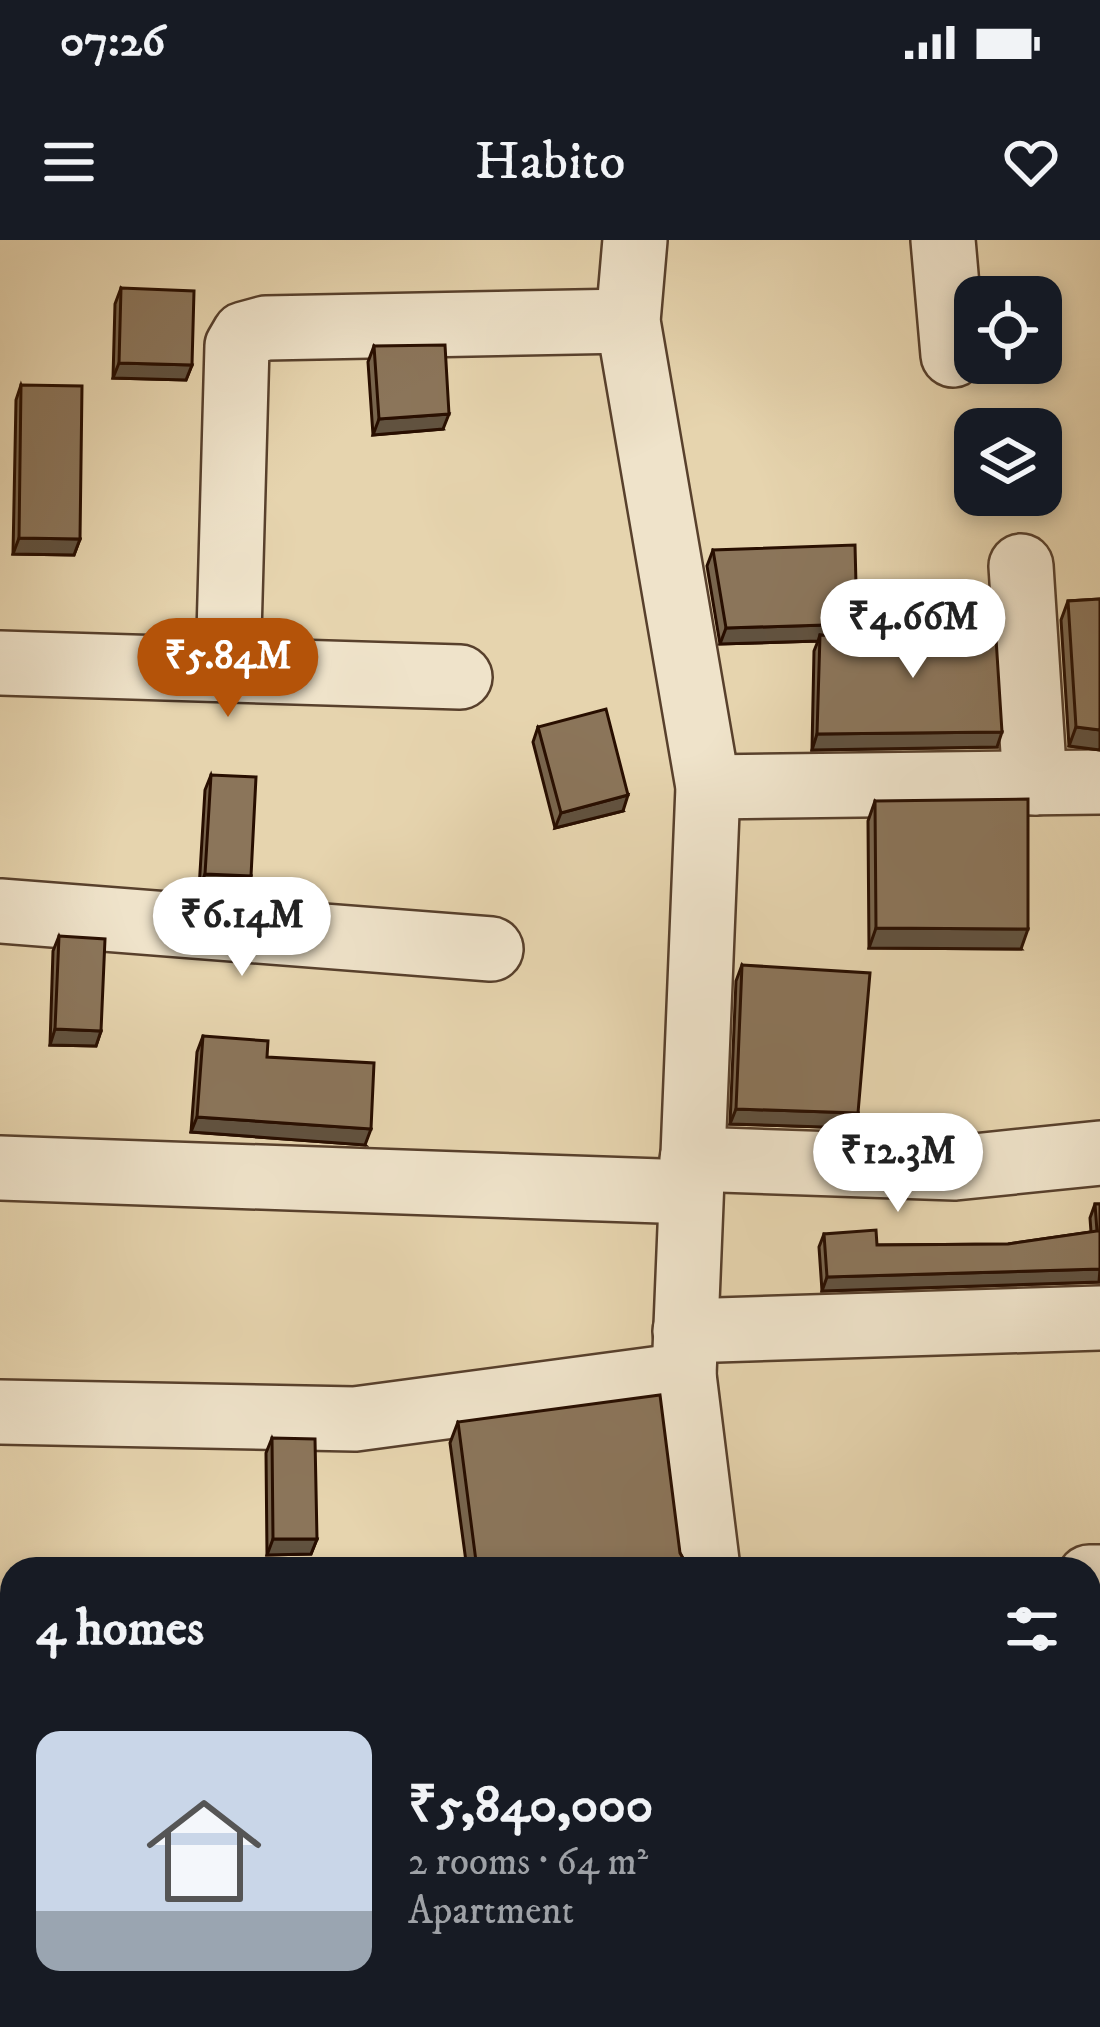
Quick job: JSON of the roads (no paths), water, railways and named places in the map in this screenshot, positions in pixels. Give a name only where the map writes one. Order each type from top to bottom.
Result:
[{"type":"street","points":[[635,240],[628,321],[708,787],[685,1353],[707,1557]]},
{"type":"street","points":[[943,240],[953,355]]},
{"type":"street","points":[[228,670],[237,346],[244,334],[266,328],[628,321]]},
{"type":"street","points":[[1021,566],[1035,783]]},
{"type":"street","points":[[0,663],[460,677]]},
{"type":"street","points":[[708,787],[1100,782]]},
{"type":"street","points":[[0,911],[491,949]]},
{"type":"street","points":[[0,1168],[691,1176],[955,1168],[1100,1153]]},
{"type":"street","points":[[0,1412],[355,1418],[685,1353],[1100,1318]]}]
